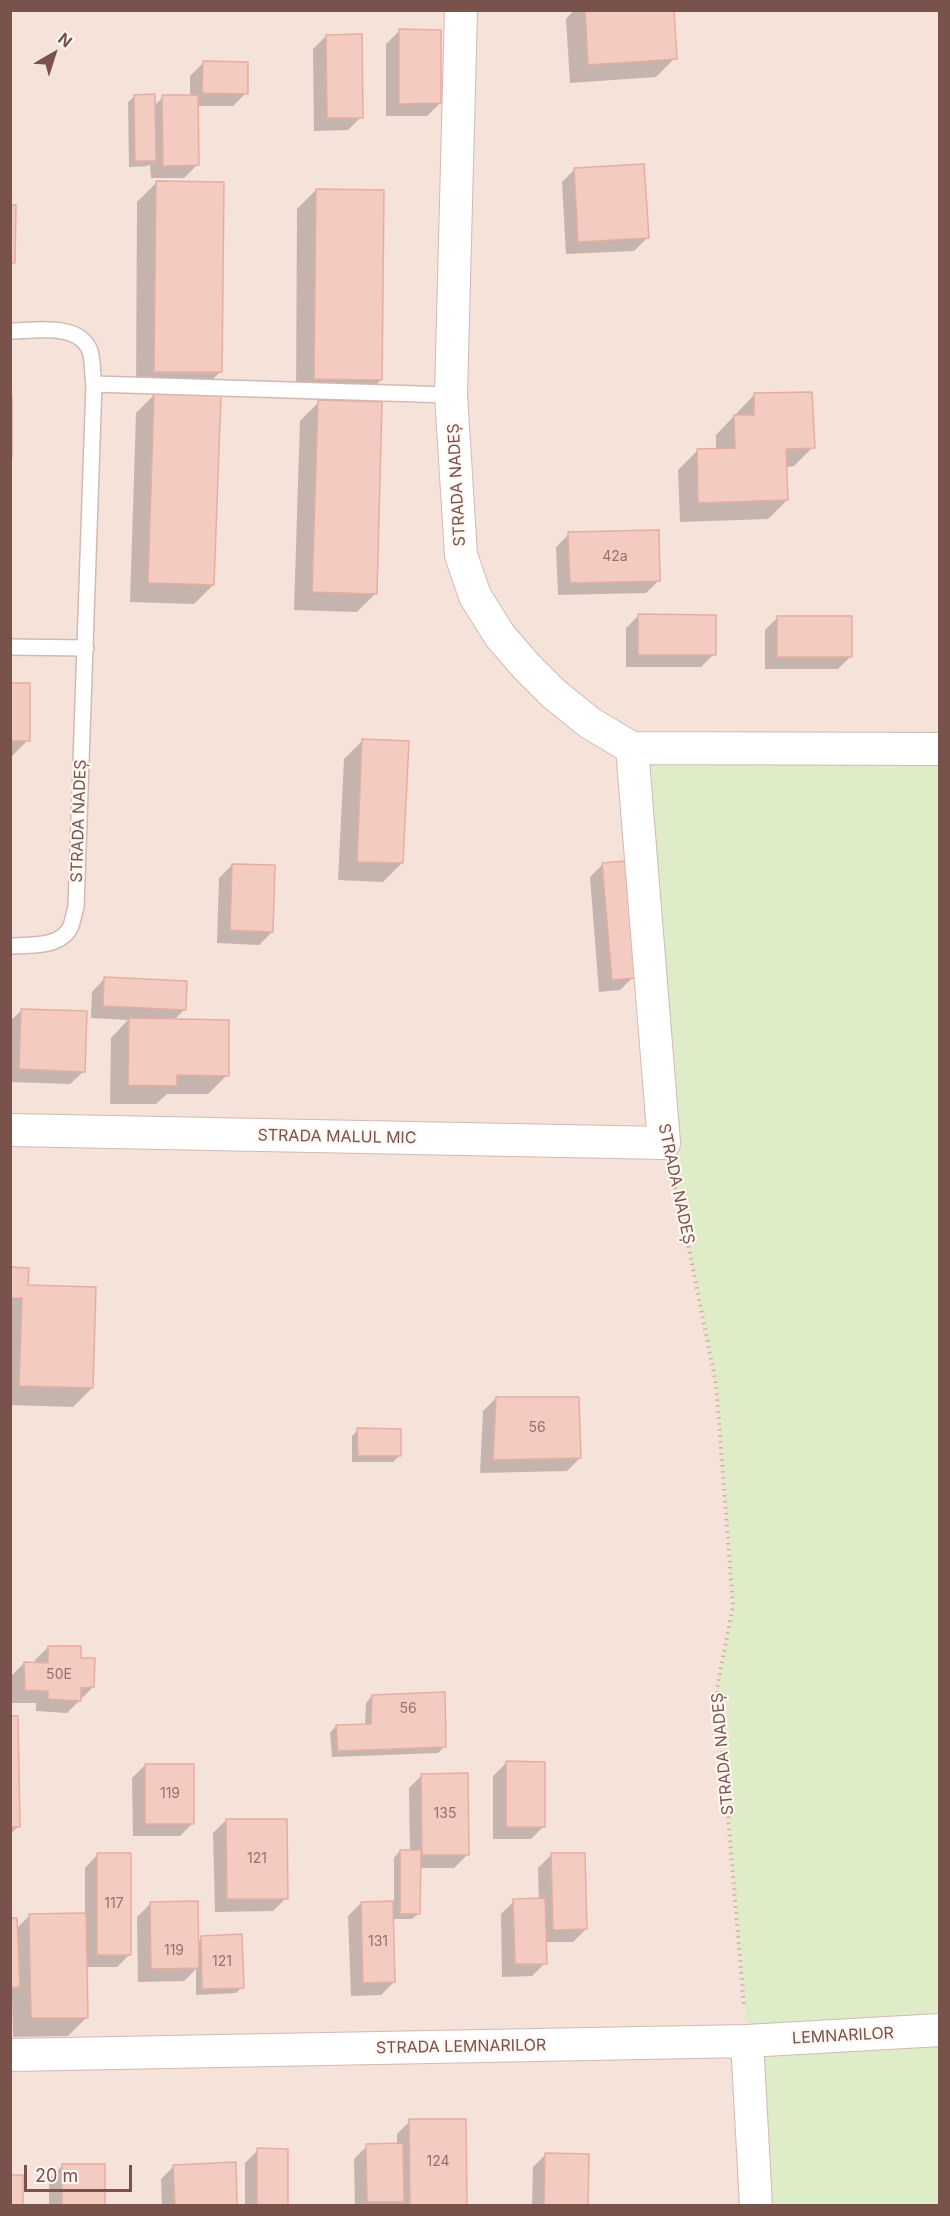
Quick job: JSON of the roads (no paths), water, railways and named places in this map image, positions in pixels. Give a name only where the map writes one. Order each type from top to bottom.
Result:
[{"type":"street","name":"STRADA NADEȘ","points":[[461,10],[451,395],[461,555],[475,596],[500,636],[554,694],[590,723],[632,748],[664,1143]]},
{"type":"street","points":[[632,748],[939,749]]},
{"type":"street","name":"STRADA MALUL MIC","points":[[10,1130],[664,1143]]},
{"type":"street","name":"LEMNARILOR","points":[[747,2041],[939,2030]]},
{"type":"street","points":[[747,2041],[756,2205]]},
{"type":"street","name":"STRADA LEMNARILOR","points":[[10,2055],[747,2041]]},
{"type":"lane","name":"STRADA NADEȘ","points":[[10,331],[64,331],[80,338],[90,350],[94,384],[76,907],[70,928],[57,940],[35,945],[10,946]]},
{"type":"lane","points":[[94,384],[451,395]]},
{"type":"lane","points":[[10,647],[86,648]]}]
